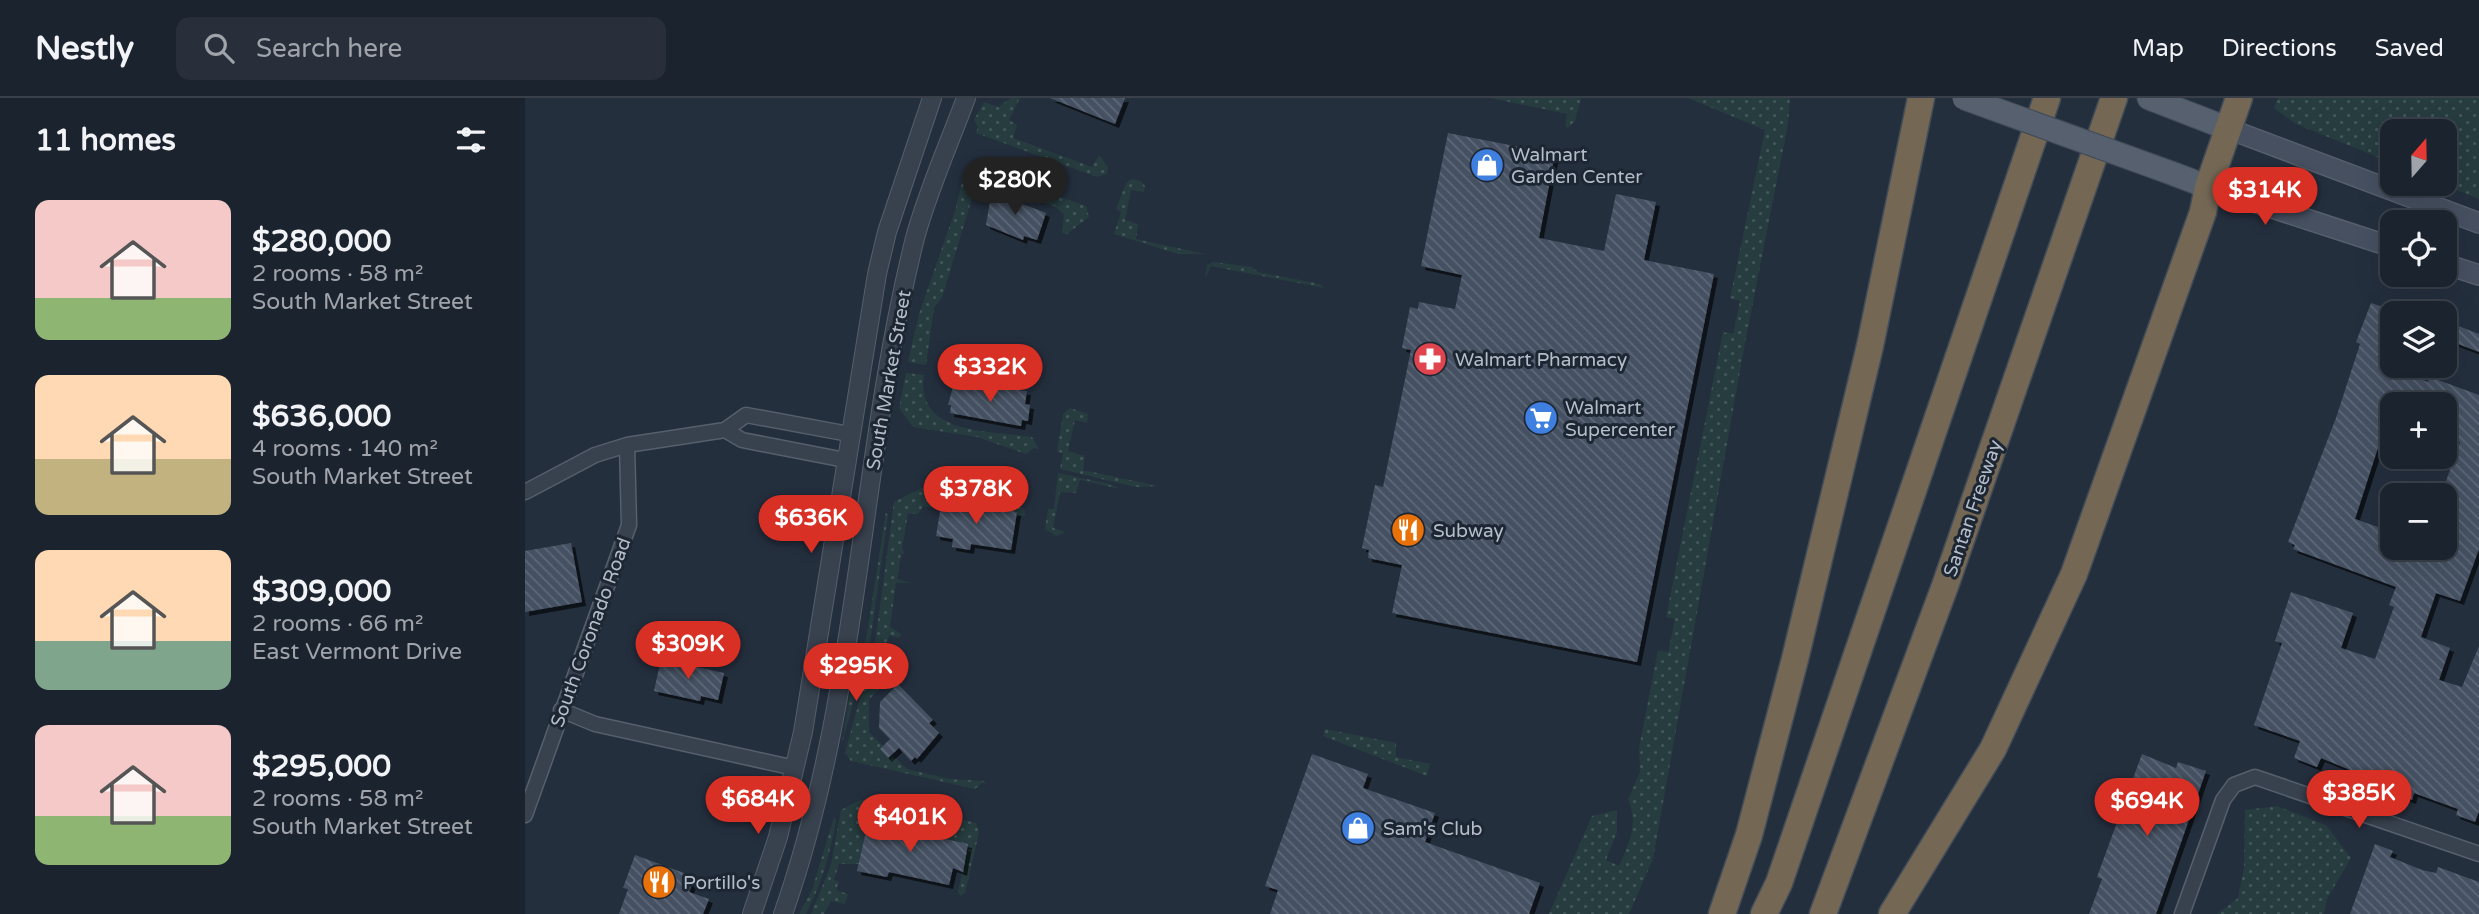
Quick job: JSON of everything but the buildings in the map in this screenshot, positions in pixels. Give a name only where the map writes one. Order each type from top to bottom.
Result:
[{"type":"highway","points":[[1722,914],[1752,823],[1795,659],[1870,345],[1921,98]]},
{"type":"highway","points":[[1764,914],[1783,870],[2047,98]]},
{"type":"highway","name":"Santan Freeway","points":[[1823,914],[1945,586],[2114,98]]},
{"type":"highway","points":[[1892,914],[1993,749],[2074,573],[2203,212],[2208,187],[2239,98]]},
{"type":"main road","points":[[1963,98],[2208,187],[2380,243]]},
{"type":"main road","points":[[2149,98],[2479,223]]},
{"type":"main road","points":[[2457,268],[2479,275]]},
{"type":"street","name":"South Market Street","points":[[752,914],[778,837],[796,768],[867,320],[887,232],[932,98]]},
{"type":"street","name":"South Market Street","points":[[783,914],[814,814],[837,704],[899,307],[920,221],[966,98]]},
{"type":"street","points":[[525,492],[595,455],[627,445],[725,430],[746,415],[849,434]]},
{"type":"street","points":[[725,430],[742,440],[845,460]]},
{"type":"street","name":"South Coronado Road","points":[[525,815],[629,525],[627,445]]},
{"type":"street","points":[[561,710],[595,724],[796,768]]},
{"type":"street","points":[[2182,914],[2223,800],[2241,780],[2267,779],[2479,854]]},
{"type":"green space","points":[[1011,98],[1020,98],[1009,120],[1017,125],[1013,138],[1092,167],[1099,155],[1108,167],[1107,174],[1097,177],[976,133],[978,127],[974,120],[984,102],[998,107]]},
{"type":"green space","points":[[1490,98],[1581,98],[1575,121],[1568,128],[1565,126],[1567,114]]},
{"type":"green space","points":[[1688,98],[1790,98],[1788,124],[1745,343],[1653,859],[1629,914],[1549,914],[1592,816],[1617,810],[1617,832],[1606,860],[1619,866],[1629,841],[1633,817],[1628,799],[1640,772],[1639,748],[1658,650],[1668,652],[1675,619],[1666,617],[1723,332],[1733,334],[1740,301],[1730,298],[1765,130]]},
{"type":"green space","points":[[2278,98],[2479,98],[2479,199],[2457,190],[2457,119],[2380,119],[2380,158],[2296,124],[2274,108]]},
{"type":"green space","points":[[984,169],[1086,206],[1089,217],[1067,234],[1062,233],[1064,214],[1054,206],[995,187],[972,198],[942,298],[934,308],[926,365],[908,362],[919,314],[956,208],[963,176]]},
{"type":"green space","points":[[1131,179],[1141,181],[1145,186],[1144,192],[1131,190],[1125,220],[1138,224],[1136,239],[1205,254],[1178,254],[1114,234],[1121,212],[1116,209],[1126,183]]},
{"type":"green space","points":[[1213,262],[1252,267],[1258,272],[1320,284],[1324,288],[1211,266],[1205,278],[1207,265]]},
{"type":"green space","points":[[906,373],[924,375],[924,395],[931,409],[943,420],[977,430],[1032,437],[1039,449],[1034,448],[1026,454],[977,437],[913,427],[899,408]]},
{"type":"green space","points":[[1070,408],[1088,414],[1087,423],[1075,420],[1068,451],[1085,456],[1083,470],[1158,486],[1135,487],[1060,469],[1063,453],[1057,452],[1063,414]]},
{"type":"green space","points":[[1058,473],[1110,484],[1120,489],[1080,480],[1076,493],[1060,492],[1053,528],[1065,532],[1056,536],[1045,529],[1048,509],[1054,509]]},
{"type":"green space","points":[[921,488],[1019,504],[1025,511],[1024,516],[942,500],[941,509],[923,506],[918,514],[908,513],[902,549],[905,553],[901,555],[897,579],[911,583],[896,583],[890,627],[901,634],[899,638],[889,635],[880,666],[868,664],[875,643],[894,502]]},
{"type":"green space","points":[[886,512],[888,515],[870,642],[842,743],[850,693],[867,634]]},
{"type":"green space","points":[[868,668],[884,672],[889,677],[869,700],[869,732],[907,769],[950,779],[983,781],[987,784],[982,783],[975,789],[851,761],[845,753]]},
{"type":"green space","points":[[1325,729],[1396,743],[1396,757],[1430,764],[1427,776],[1323,736]]},
{"type":"green space","points":[[860,800],[877,803],[872,823],[867,823],[859,864],[839,864],[834,880],[839,882],[836,890],[848,894],[845,904],[831,901],[824,914],[811,914],[831,865],[841,810]]},
{"type":"green space","points":[[882,800],[976,823],[979,833],[965,893],[960,896],[958,892],[968,844],[875,824]]},
{"type":"green space","points":[[2277,806],[2326,825],[2351,858],[2327,899],[2324,914],[2217,914],[2238,898],[2244,867],[2245,810]]},
{"type":"green space","points":[[834,817],[834,833],[821,880],[806,914],[799,914],[812,890]]},
{"type":"place","name":"Walmart Garden Center","points":[[1487,165]]},
{"type":"place","name":"Walmart Pharmacy","points":[[1430,359]]},
{"type":"place","name":"Walmart Supercenter","points":[[1541,418]]},
{"type":"place","name":"Subway","points":[[1408,530]]},
{"type":"place","name":"Sam's Club","points":[[1358,828]]},
{"type":"place","name":"Portillo's","points":[[659,882]]}]
